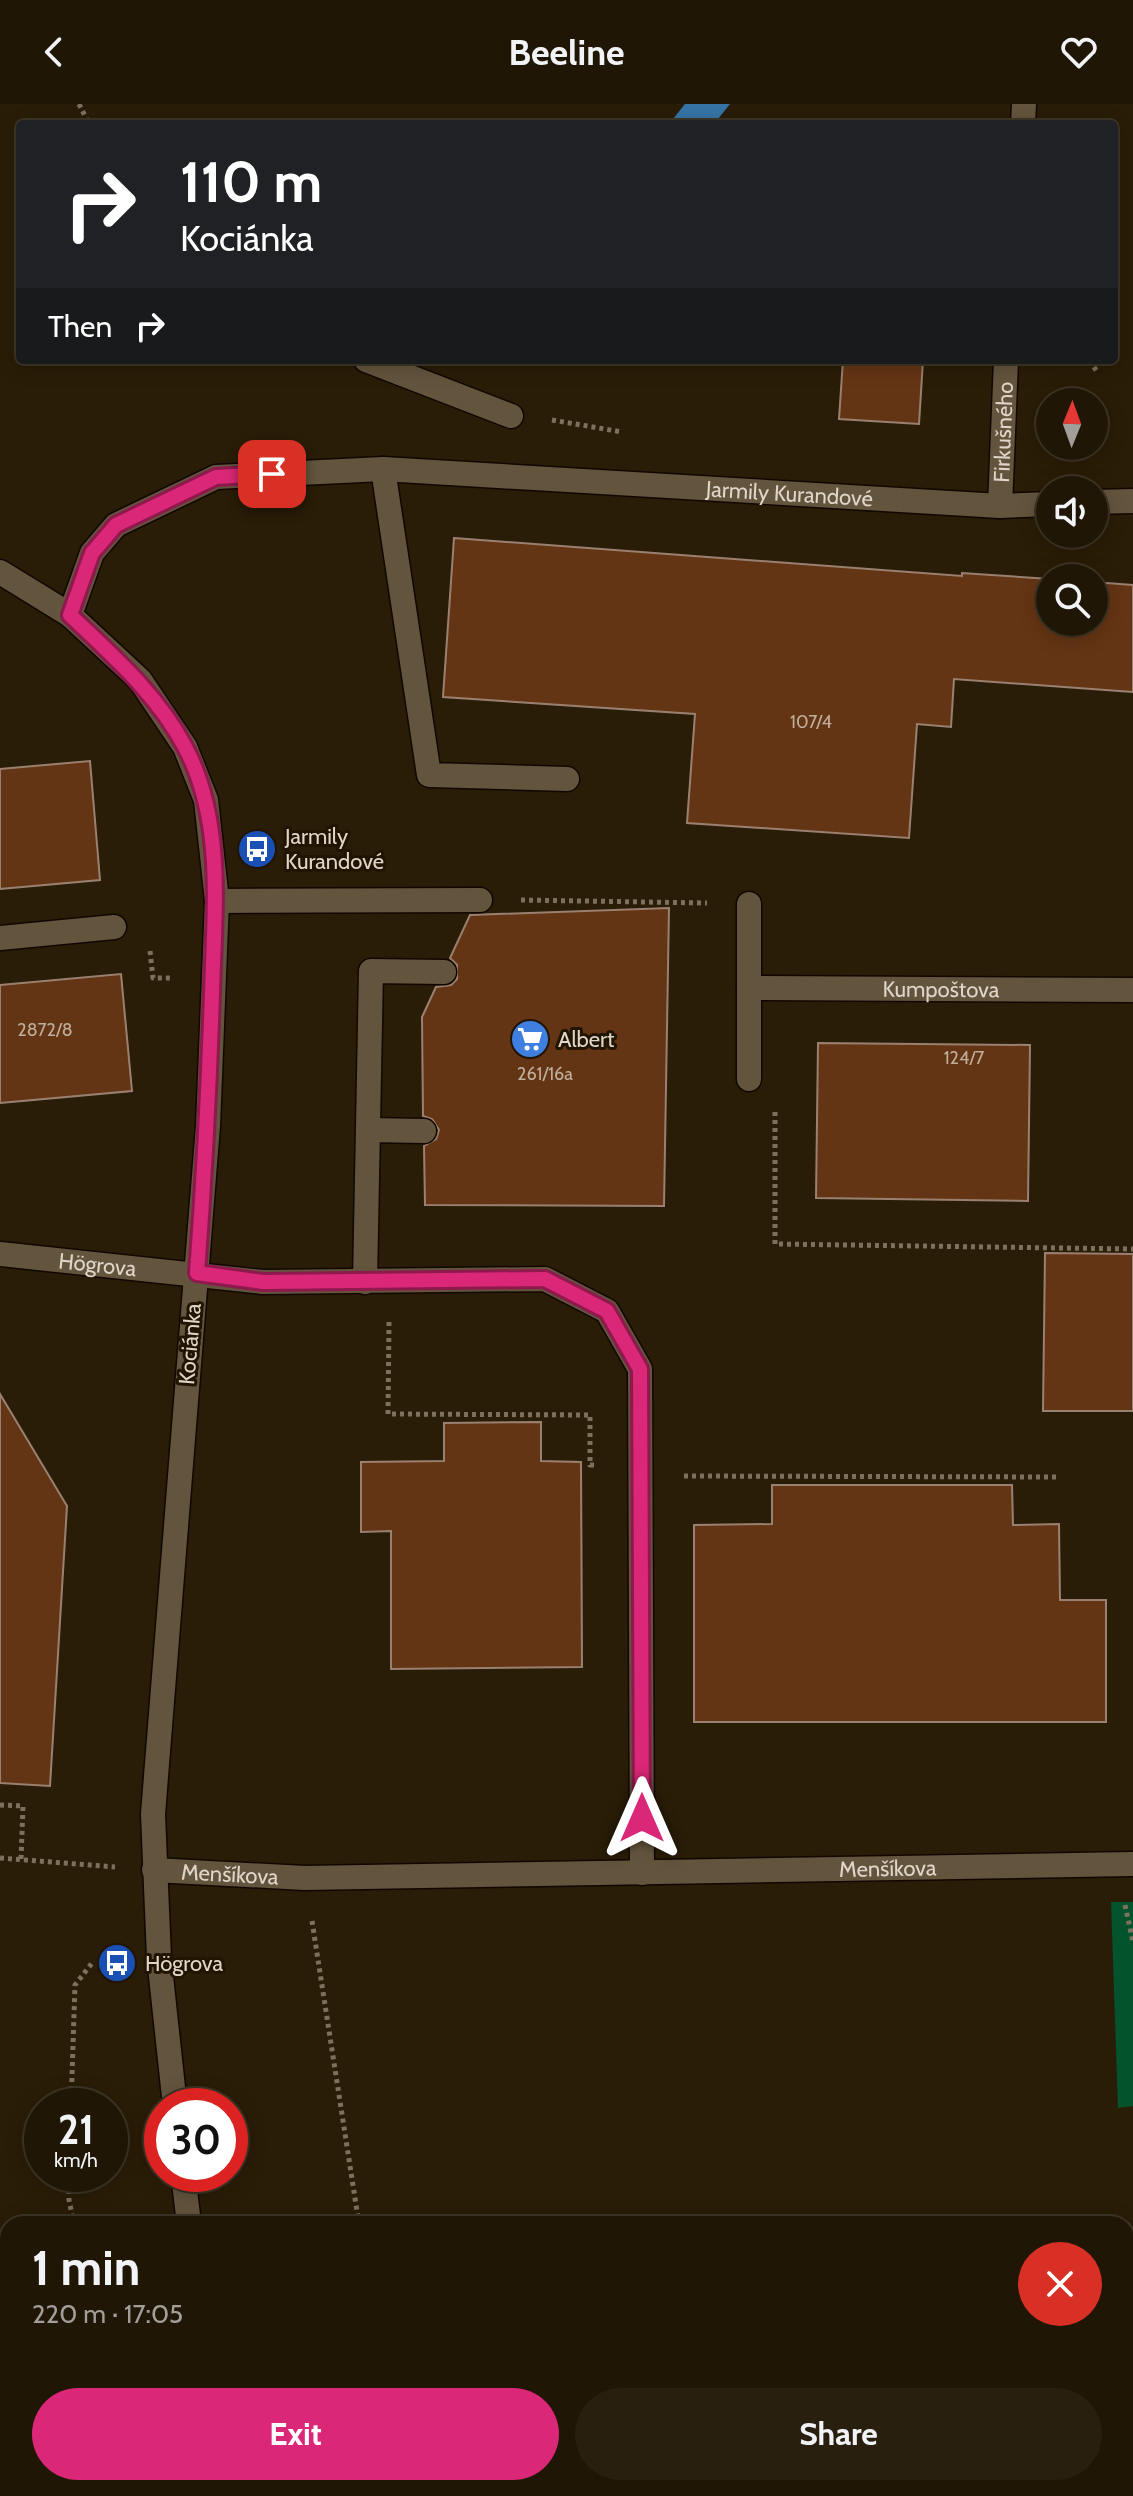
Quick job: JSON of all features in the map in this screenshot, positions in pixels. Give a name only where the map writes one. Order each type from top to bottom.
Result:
[{"type":"street","points":[[376,364],[511,416]]},
{"type":"street","name":"Firkušného","points":[[1000,506],[1006,364]]},
{"type":"street","points":[[383,469],[429,775],[567,779]]},
{"type":"street","name":"Jarmily Kurandové","points":[[70,615],[92,553],[116,525],[216,477],[383,469],[1000,506],[1036,505]]},
{"type":"street","points":[[1108,502],[1133,501]]},
{"type":"street","name":"Kociánka","points":[[0,572],[70,615],[140,680],[185,747],[206,800],[217,901],[208,1126],[154,1798],[154,1870],[173,2088]]},
{"type":"street","points":[[217,901],[480,900]]},
{"type":"street","points":[[749,904],[749,1079]]},
{"type":"street","points":[[0,938],[114,927]]},
{"type":"street","points":[[377,1281],[368,1130],[371,971],[444,972]]},
{"type":"street","name":"Kumpoštova","points":[[749,988],[1133,990]]},
{"type":"street","points":[[368,1130],[424,1131]]},
{"type":"street","name":"Högrova","points":[[0,1254],[197,1273]]},
{"type":"street","points":[[197,1273],[263,1282],[545,1279],[607,1311],[640,1369],[642,1873]]},
{"type":"street","name":"Menšíkova","points":[[154,1870],[305,1878],[1133,1864]]},
{"type":"street","points":[[185,2192],[188,2216]]},
{"type":"path","points":[[1092,364],[1097,372]]},
{"type":"path","points":[[511,416],[575,422],[622,432]]},
{"type":"path","points":[[480,900],[749,904]]},
{"type":"path","points":[[114,927],[147,925],[153,978],[212,977]]},
{"type":"path","points":[[775,1108],[775,1244],[1133,1249]]},
{"type":"path","points":[[377,1281],[388,1414],[581,1415]]},
{"type":"path","points":[[715,1476],[1058,1477]]},
{"type":"path","points":[[0,1805],[23,1806],[21,1860]]},
{"type":"path","points":[[0,1858],[154,1870]]},
{"type":"path","points":[[305,1878],[358,2216]]},
{"type":"path","points":[[72,2088],[75,1985],[92,1963]]},
{"type":"path","points":[[69,2192],[72,2216]]},
{"type":"green space","points":[[1111,1902],[1133,1902],[1133,2106],[1118,2108]]},
{"type":"water","points":[[685,104],[730,104],[717,120],[672,120]]},
{"type":"building","points":[[843,364],[923,364],[919,424],[839,419]]},
{"type":"building","points":[[454,538],[962,576],[962,573],[1036,578],[1036,636],[1108,636],[1108,583],[1133,585],[1133,692],[954,679],[951,727],[917,724],[909,838],[687,823],[695,714],[443,697]]},
{"type":"building","points":[[90,761],[100,880],[0,889],[0,769]]},
{"type":"building","points":[[669,908],[664,1206],[425,1205],[424,1146],[436,1139],[439,1130],[432,1119],[423,1116],[422,1017],[436,987],[451,985],[457,979],[457,965],[450,958],[470,915]]},
{"type":"building","points":[[121,974],[132,1091],[0,1103],[0,985]]},
{"type":"building","points":[[818,1043],[1030,1045],[1028,1201],[816,1198]]},
{"type":"building","points":[[1045,1253],[1133,1254],[1133,1411],[1043,1411]]},
{"type":"building","points":[[0,1394],[67,1506],[50,1786],[0,1783]]},
{"type":"building","points":[[541,1422],[541,1461],[581,1462],[582,1667],[391,1669],[391,1531],[361,1532],[361,1462],[444,1461],[444,1423]]},
{"type":"building","points":[[772,1485],[1012,1485],[1013,1525],[1059,1524],[1060,1600],[1106,1600],[1106,1722],[694,1722],[694,1525],[772,1524]]},
{"type":"place","name":"Jarmily Kurandové","points":[[257,849]]},
{"type":"place","name":"Albert","points":[[530,1039]]},
{"type":"place","name":"Högrova","points":[[117,1963]]},
{"type":"route","points":[[272,474],[216,477],[116,525],[92,553],[70,615],[140,680],[185,747],[206,800],[217,901],[208,1126],[197,1273],[263,1282],[545,1279],[607,1311],[640,1369],[642,1818]]}]
